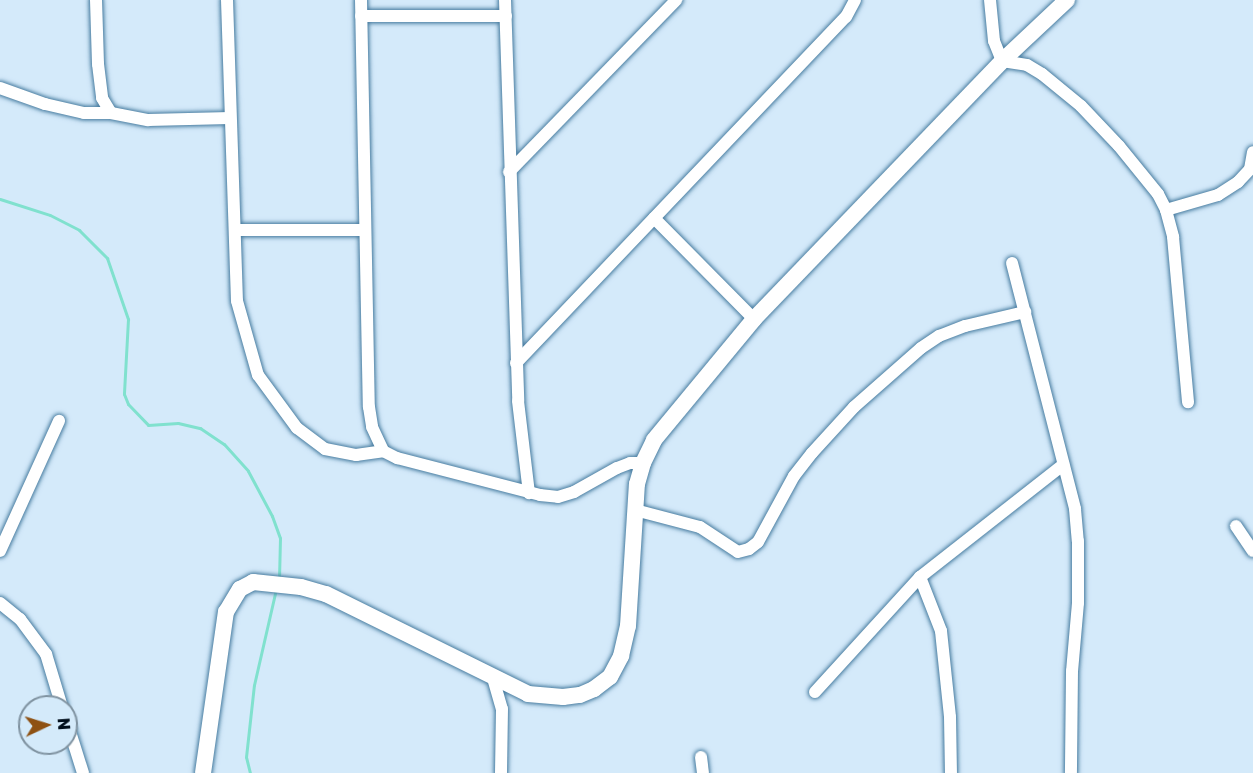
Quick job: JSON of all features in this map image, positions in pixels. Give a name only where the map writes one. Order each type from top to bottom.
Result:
[{"type":"street","points":[[96,0],[98,64],[102,98],[111,113]]},
{"type":"street","points":[[227,0],[237,301],[258,375],[297,428],[324,449],[356,455],[383,451],[398,458],[529,493],[558,497],[574,492],[630,463],[643,463]]},
{"type":"street","points":[[361,0],[369,407],[372,427],[383,451]]},
{"type":"street","points":[[505,0],[516,363],[529,493]]},
{"type":"street","points":[[509,172],[676,0]]},
{"type":"street","points":[[516,363],[846,17],[855,0]]},
{"type":"street","points":[[990,0],[994,41],[1002,61]]},
{"type":"street","points":[[203,773],[226,612],[240,589],[253,582],[302,587],[368,612],[528,694],[563,697],[580,695],[594,689],[610,677],[621,656],[628,626],[635,510],[643,463],[654,440],[754,319],[1002,61],[1067,0]]},
{"type":"street","points":[[361,16],[506,16]]},
{"type":"street","points":[[1002,61],[1027,65],[1042,74],[1081,106],[1119,146],[1158,194],[1166,210],[1173,237],[1188,402]]},
{"type":"street","points":[[0,88],[45,105],[84,113],[111,113],[148,120],[230,118]]},
{"type":"street","points":[[1166,210],[1218,195],[1238,182],[1250,169],[1253,152]]},
{"type":"street","points":[[654,218],[754,319]]},
{"type":"street","points":[[236,230],[365,230]]},
{"type":"street","points":[[1012,263],[1075,509],[1078,541],[1071,773]]},
{"type":"street","points":[[635,510],[700,527],[738,552],[749,549],[758,542],[794,476],[812,453],[854,407],[921,348],[939,336],[965,326],[1025,312]]},
{"type":"street","points":[[0,551],[59,421]]},
{"type":"street","points":[[815,692],[920,577],[1063,465]]},
{"type":"street","points":[[1236,526],[1253,551]]},
{"type":"street","points":[[920,577],[941,631],[950,717],[951,773]]},
{"type":"street","points":[[0,603],[20,619],[46,654],[58,695]]},
{"type":"street","points":[[493,678],[502,709],[501,773]]},
{"type":"street","points":[[77,755],[83,773]]},
{"type":"street","points":[[701,757],[703,773]]},
{"type":"waterway","points":[[0,199],[50,215],[79,230],[107,258],[128,319],[124,394],[128,404],[148,425],[178,423],[200,428],[224,444],[248,471],[272,516],[280,538],[279,580]]},
{"type":"waterway","points":[[250,773],[246,757],[254,685],[276,589]]}]
